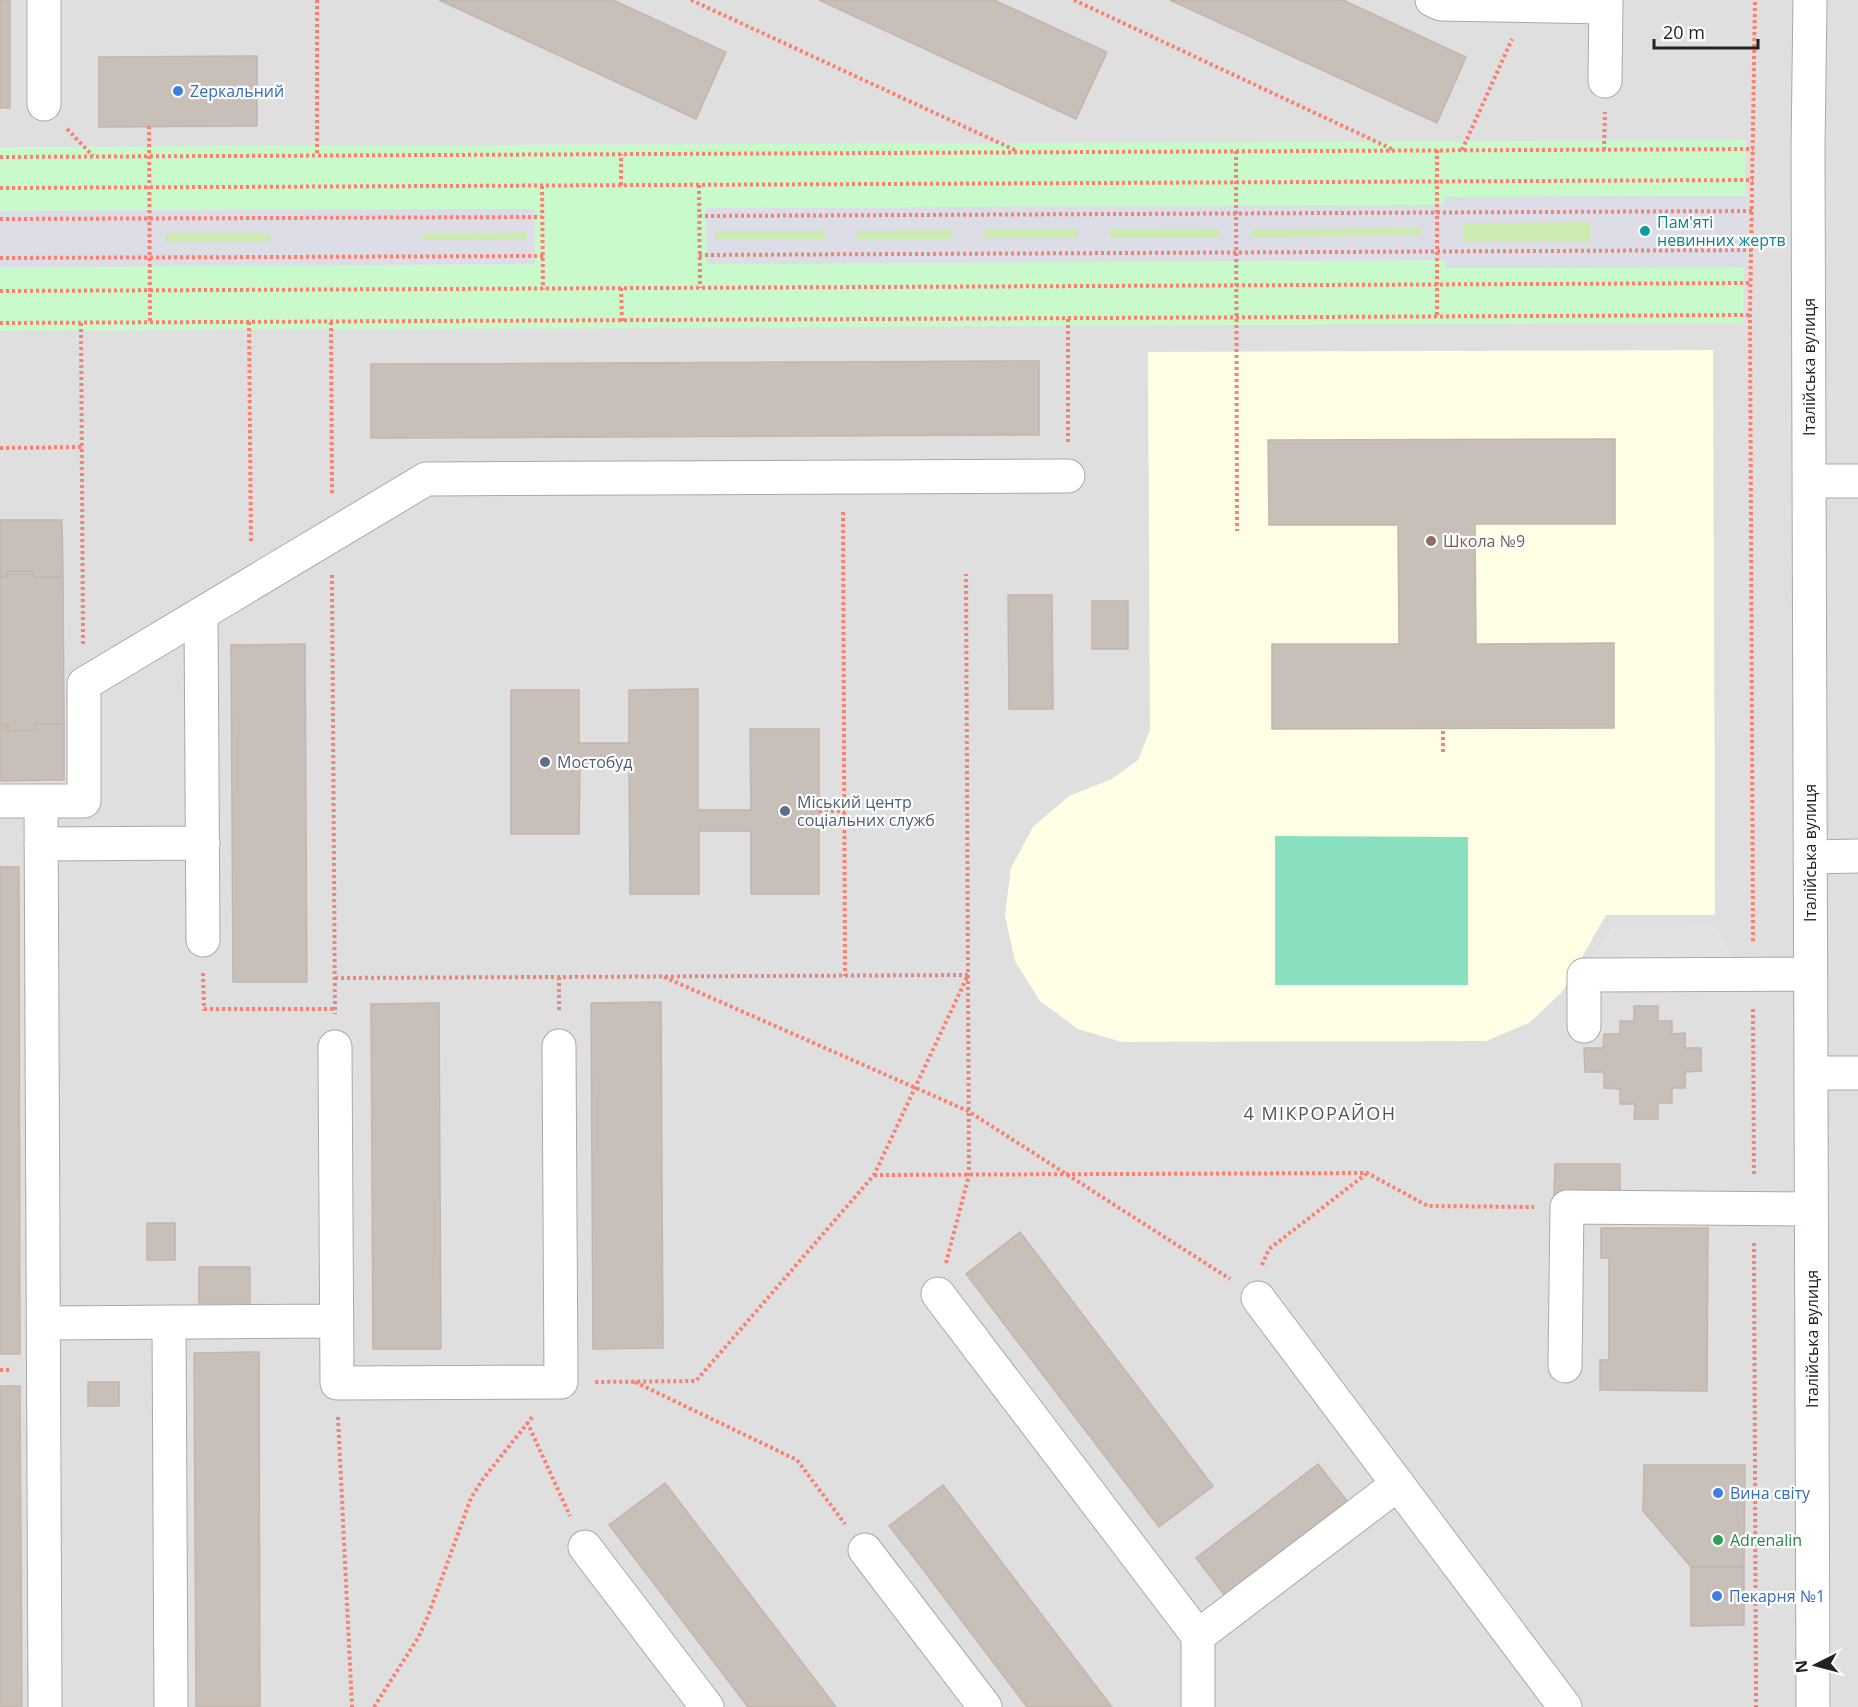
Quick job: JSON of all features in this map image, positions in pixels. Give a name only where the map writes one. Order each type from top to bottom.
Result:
[{"type":"street","points":[[44,0],[44,105]]},
{"type":"street","points":[[1432,0],[1441,4],[1528,6],[1606,3],[1605,81]]},
{"type":"street","name":"Італійська вулиця","points":[[1810,0],[1808,149],[1813,1707]]},
{"type":"street","points":[[0,801],[84,801],[84,684],[426,479],[1068,476]]},
{"type":"street","points":[[1809,481],[1858,481]]},
{"type":"street","points":[[201,614],[203,940]]},
{"type":"street","points":[[41,801],[45,1707]]},
{"type":"street","points":[[41,844],[203,843]]},
{"type":"street","points":[[1810,857],[1858,856]]},
{"type":"street","points":[[1584,1026],[1584,975],[1810,974]]},
{"type":"street","points":[[335,1047],[337,1383],[561,1382],[559,1046]]},
{"type":"street","points":[[1811,1073],[1858,1072]]},
{"type":"street","points":[[1565,1366],[1567,1207],[1811,1209]]},
{"type":"street","points":[[938,1294],[1198,1636],[1198,1707]]},
{"type":"street","points":[[1258,1298],[1565,1707]]},
{"type":"street","points":[[44,1323],[336,1321]]},
{"type":"street","points":[[169,1322],[171,1707]]},
{"type":"street","points":[[1198,1636],[1398,1484]]},
{"type":"street","points":[[585,1547],[707,1707]]},
{"type":"street","points":[[865,1550],[984,1707]]},
{"type":"path","points":[[317,0],[318,155]]},
{"type":"path","points":[[691,0],[1020,152]]},
{"type":"path","points":[[1074,0],[1396,151]]},
{"type":"path","points":[[0,323],[1750,315],[1755,0]]},
{"type":"path","points":[[1462,150],[1528,6]]},
{"type":"path","points":[[149,126],[150,323]]},
{"type":"path","points":[[0,157],[1753,149]]},
{"type":"path","points":[[1437,150],[1437,317]]},
{"type":"path","points":[[1236,151],[1237,531]]},
{"type":"path","points":[[621,154],[621,185]]},
{"type":"path","points":[[0,188],[1753,180]]},
{"type":"path","points":[[699,185],[700,288]]},
{"type":"path","points":[[542,186],[543,289]]},
{"type":"path","points":[[699,216],[1752,211]]},
{"type":"path","points":[[0,219],[542,217]]},
{"type":"path","points":[[699,255],[1752,250]]},
{"type":"path","points":[[0,258],[543,256]]},
{"type":"path","points":[[0,291],[1751,283]]},
{"type":"path","points":[[621,288],[621,321]]},
{"type":"path","points":[[1068,319],[1068,476]]},
{"type":"path","points":[[249,322],[251,584]]},
{"type":"path","points":[[331,322],[335,1047]]},
{"type":"path","points":[[81,323],[84,684]]},
{"type":"path","points":[[0,448],[82,447]]},
{"type":"path","points":[[843,478],[845,976]]},
{"type":"path","points":[[938,1294],[969,1175],[966,574]]},
{"type":"path","points":[[1443,728],[1443,752]]},
{"type":"path","points":[[819,811],[845,811]]},
{"type":"path","points":[[335,978],[968,975]]},
{"type":"path","points":[[374,1707],[418,1638],[471,1498],[483,1479],[561,1382],[696,1382],[874,1175],[968,975]]},
{"type":"path","points":[[663,976],[968,1111],[1258,1298]]},
{"type":"path","points":[[204,1010],[335,1009]]},
{"type":"path","points":[[874,1175],[1367,1173],[1428,1206],[1567,1207]]},
{"type":"path","points":[[1269,1249],[1367,1173]]},
{"type":"path","points":[[508,1382],[585,1547]]},
{"type":"path","points":[[635,1382],[797,1460],[865,1550]]},
{"type":"path","points":[[337,1383],[352,1707]]},
{"type":"shaded area","points":[[0,0],[1797,0],[1795,142],[1796,1707],[0,1707]]},
{"type":"shaded area","points":[[1825,0],[1858,0],[1858,1707],[1831,1707],[1823,144]]},
{"type":"shaded area","points":[[1745,196],[1744,267],[1445,268],[1444,260],[707,264],[706,208],[1444,205],[1444,197]],"holes":[[[1590,222],[1591,241],[1463,242],[1464,223]],[[1421,228],[1421,236],[1251,237],[1252,229]],[[1220,229],[1220,237],[1109,237],[1110,230]],[[952,230],[952,239],[856,239],[857,231]],[[983,230],[1078,230],[1078,238],[983,238]],[[715,231],[825,231],[826,239],[715,239]]]},
{"type":"shaded area","points":[[535,209],[535,264],[0,267],[0,211]],"holes":[[[527,232],[526,240],[421,240],[422,233]],[[165,234],[270,234],[270,242],[165,242]]]},
{"type":"shaded area","name":"Школа №9","points":[[1713,350],[1715,915],[1606,915],[1562,992],[1529,1023],[1486,1041],[1122,1042],[1078,1029],[1040,1001],[1015,961],[1005,915],[1011,868],[1033,827],[1069,796],[1112,779],[1138,760],[1150,730],[1148,352]]},
{"type":"shaded area","points":[[1715,927],[1743,975],[1584,975],[1611,928]]},
{"type":"green space","points":[[1746,140],[1745,196],[1445,197],[1445,205],[706,209],[707,264],[1445,260],[1445,268],[1744,267],[1743,323],[0,331],[0,267],[535,264],[535,209],[0,211],[0,147]]},
{"type":"green space","points":[[1591,222],[1591,241],[1463,242],[1463,223]]},
{"type":"green space","points":[[1421,228],[1421,236],[1251,237],[1251,229]]},
{"type":"green space","points":[[1220,229],[1221,237],[1109,238],[1109,230]]},
{"type":"green space","points":[[952,230],[952,239],[856,239],[856,231]]},
{"type":"green space","points":[[983,230],[1078,230],[1078,238],[983,238]]},
{"type":"green space","points":[[715,231],[826,231],[826,239],[715,240]]},
{"type":"green space","points":[[527,232],[527,240],[421,241],[422,233]]},
{"type":"green space","points":[[165,234],[270,234],[270,242],[165,242]]},
{"type":"green space","points":[[1275,836],[1468,837],[1468,985],[1275,985]]},
{"type":"building","points":[[0,0],[10,0],[10,108],[0,108]]},
{"type":"building","points":[[439,0],[613,0],[726,52],[696,119]]},
{"type":"building","points":[[819,0],[994,0],[1107,52],[1076,119]]},
{"type":"building","points":[[1170,0],[1343,0],[1466,57],[1437,123]]},
{"type":"building","points":[[257,56],[257,126],[99,127],[99,57]]},
{"type":"building","points":[[1039,361],[1039,435],[371,438],[371,364]]},
{"type":"building","points":[[1615,439],[1615,524],[1475,524],[1476,644],[1614,643],[1614,728],[1272,729],[1272,644],[1399,644],[1398,525],[1269,525],[1268,440]]},
{"type":"building","points":[[0,520],[62,520],[63,577],[34,577],[34,571],[7,571],[7,577],[0,577]]},
{"type":"building","points":[[7,571],[34,571],[34,577],[63,577],[64,724],[35,724],[35,730],[8,731],[8,724],[0,724],[0,577],[7,577]]},
{"type":"building","points":[[1008,595],[1052,595],[1053,709],[1009,709]]},
{"type":"building","points":[[1092,601],[1128,601],[1128,649],[1092,649]]},
{"type":"building","points":[[305,644],[307,982],[233,982],[231,645]]},
{"type":"building","points":[[698,689],[698,810],[751,810],[750,729],[819,729],[819,894],[751,894],[751,831],[699,831],[699,894],[630,894],[629,765],[580,765],[579,834],[511,834],[511,690],[579,690],[579,743],[629,743],[629,690]]},
{"type":"building","points":[[0,724],[8,724],[8,731],[35,730],[35,724],[64,724],[64,780],[0,781]]},
{"type":"building","points":[[0,867],[19,867],[20,1354],[0,1354]]},
{"type":"building","points":[[661,1002],[663,1348],[593,1349],[591,1003]]},
{"type":"building","points":[[439,1003],[441,1349],[373,1349],[371,1004]]},
{"type":"building","points":[[1634,1006],[1658,1006],[1658,1021],[1672,1021],[1672,1034],[1685,1033],[1685,1048],[1701,1048],[1701,1071],[1685,1072],[1685,1088],[1672,1088],[1672,1103],[1658,1103],[1658,1119],[1634,1119],[1635,1104],[1620,1104],[1620,1089],[1604,1088],[1604,1072],[1585,1072],[1584,1048],[1603,1048],[1604,1034],[1620,1034],[1620,1021],[1634,1021]]},
{"type":"building","points":[[1555,1164],[1620,1164],[1620,1196],[1554,1195]]},
{"type":"building","points":[[147,1223],[175,1223],[175,1260],[147,1260]]},
{"type":"building","points":[[1601,1228],[1708,1228],[1707,1391],[1600,1390],[1600,1360],[1609,1360],[1609,1258],[1601,1258]]},
{"type":"building","points":[[1020,1232],[1213,1486],[1159,1527],[966,1274]]},
{"type":"building","points":[[199,1267],[250,1267],[250,1303],[199,1303]]},
{"type":"building","points":[[259,1352],[260,1707],[196,1707],[194,1353]]},
{"type":"building","points":[[88,1382],[119,1382],[119,1406],[88,1406]]},
{"type":"building","points":[[0,1386],[20,1386],[22,1707],[0,1707]]},
{"type":"building","points":[[1318,1464],[1348,1502],[1225,1596],[1196,1558]]},
{"type":"building","points":[[1644,1465],[1745,1465],[1744,1567],[1691,1567],[1643,1511]]},
{"type":"building","points":[[665,1483],[836,1707],[748,1707],[609,1525]]},
{"type":"building","points":[[943,1485],[1112,1707],[1027,1707],[889,1526]]},
{"type":"building","points":[[1691,1567],[1744,1567],[1744,1625],[1691,1626]]},
{"type":"place","name":"Zеркальний","points":[[178,91]]},
{"type":"place","name":"Пам'яті невинних жертв","points":[[1645,231]]},
{"type":"place","name":"Школа №9","points":[[1431,541]]},
{"type":"place","name":"Мостобуд","points":[[545,762]]},
{"type":"place","name":"Міський центр соціальних служб","points":[[785,811]]},
{"type":"place","name":"Вина світу","points":[[1718,1493]]},
{"type":"place","name":"Adrenalin","points":[[1718,1540]]},
{"type":"place","name":"Пекарня №1","points":[[1717,1596]]},
{"type":"district","name":"4 МІКРОРАЙОН","points":[[1320,1113]]}]
